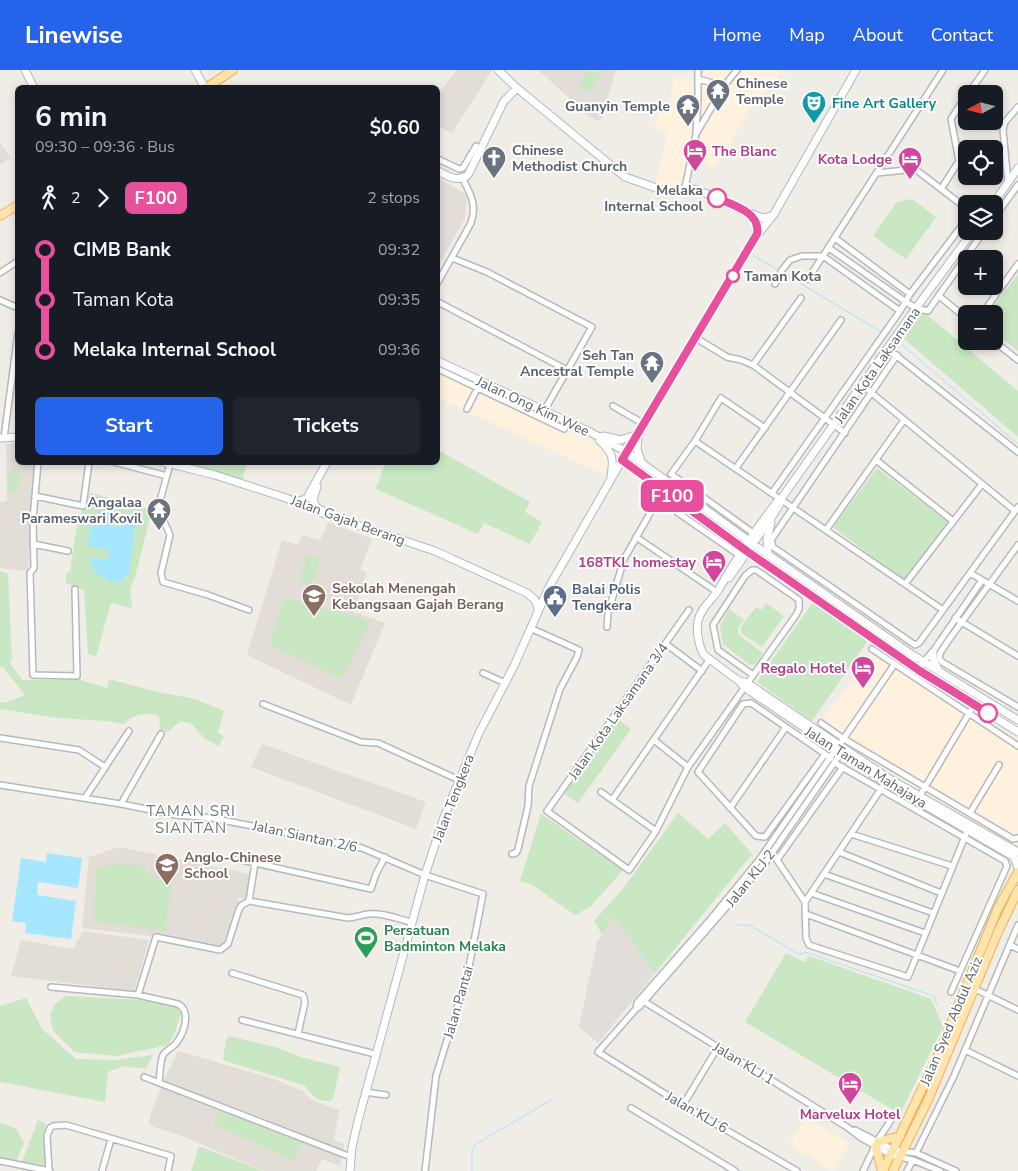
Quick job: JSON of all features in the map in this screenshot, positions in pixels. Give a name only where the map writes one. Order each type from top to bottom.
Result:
[{"type":"main road","points":[[25,70],[32,85]]},
{"type":"main road","points":[[195,70],[204,85]]},
{"type":"main road","points":[[210,85],[233,70]]},
{"type":"main road","points":[[498,70],[517,88],[625,177],[662,190],[670,191],[685,188],[698,190],[762,218],[772,216]]},
{"type":"main road","name":"Jalan Tengkera","points":[[350,1171],[354,1135],[411,922],[425,875],[459,780],[479,733],[505,683],[548,589],[622,460],[755,238],[772,216],[856,70]]},
{"type":"main road","points":[[440,172],[456,179],[468,175],[504,101],[517,88]]},
{"type":"main road","points":[[999,195],[1018,168]]},
{"type":"main road","points":[[0,216],[15,207]]},
{"type":"main road","points":[[747,212],[754,218],[757,225],[755,238]]},
{"type":"main road","name":"Jalan Kota Laksamana","points":[[743,552],[774,516],[782,499],[916,308],[966,240]]},
{"type":"main road","name":"Jalan Ong Kim Wee","points":[[440,362],[480,384],[588,431],[627,452],[750,543],[911,654],[1018,720]]},
{"type":"main road","points":[[588,431],[616,440],[627,439],[639,433]]},
{"type":"main road","points":[[588,431],[606,446],[611,454],[610,482]]},
{"type":"main road","points":[[639,433],[637,449],[641,461]]},
{"type":"main road","points":[[2,438],[15,437]]},
{"type":"main road","points":[[622,460],[743,552],[920,670],[1018,732]]},
{"type":"main road","name":"Jalan Gajah Berang","points":[[184,465],[286,498],[298,504],[435,551],[527,593]]},
{"type":"main road","points":[[286,498],[305,500],[325,465]]},
{"type":"main road","points":[[610,482],[622,470],[636,469]]},
{"type":"main road","points":[[319,477],[313,500],[314,504],[334,516]]},
{"type":"main road","name":"Jalan Kota Laksamana","points":[[750,543],[753,533],[777,502],[782,499]]},
{"type":"main road","points":[[768,555],[767,538],[774,516]]},
{"type":"main road","points":[[718,590],[733,573],[743,552]]},
{"type":"main road","points":[[709,660],[701,650],[698,624],[700,615],[743,552]]},
{"type":"main road","points":[[527,593],[541,594],[548,589]]},
{"type":"main road","points":[[527,593],[535,600],[538,609]]},
{"type":"main road","points":[[911,654],[933,654],[933,659],[939,672]]},
{"type":"main road","name":"Jalan Taman Mahajaya","points":[[709,660],[840,747],[852,753],[887,780]]},
{"type":"main road","name":"Jalan Taman Mahajaya","points":[[746,685],[887,780],[1014,857],[1018,867]]},
{"type":"main road","name":"Jalan Taman Mahajaya","points":[[918,798],[1018,852]]},
{"type":"main road","name":"Jalan Syed Abdul Aziz","points":[[893,1171],[928,1100],[961,1023],[963,1006],[998,908],[1018,872]]},
{"type":"main road","name":"Jalan Syed Abdul Aziz","points":[[882,1171],[952,1023],[975,989],[998,932],[1018,890]]},
{"type":"main road","points":[[882,1171],[877,1144],[900,1136]]},
{"type":"street","points":[[685,188],[696,134],[698,70]]},
{"type":"street","points":[[696,134],[724,86],[737,70]]},
{"type":"street","points":[[808,279],[943,70]]},
{"type":"street","points":[[975,85],[986,70]]},
{"type":"street","points":[[698,78],[724,86]]},
{"type":"street","points":[[942,189],[958,165],[959,157],[951,119],[958,108]]},
{"type":"street","points":[[1008,183],[1003,130],[1005,122],[1018,108]]},
{"type":"street","points":[[440,160],[459,169],[463,168],[476,146]]},
{"type":"street","points":[[877,173],[914,169],[958,202]]},
{"type":"street","points":[[440,279],[475,213],[474,203],[463,178]]},
{"type":"street","points":[[1003,206],[1018,185]]},
{"type":"street","points":[[772,493],[910,294],[958,231]]},
{"type":"street","points":[[835,238],[910,294]]},
{"type":"street","points":[[828,248],[906,302],[928,312],[978,240]]},
{"type":"street","points":[[775,284],[790,260],[802,256],[823,256],[900,311]]},
{"type":"street","points":[[452,258],[487,272],[592,327],[544,411]]},
{"type":"street","points":[[0,273],[15,262]]},
{"type":"street","points":[[988,305],[1018,264]]},
{"type":"street","points":[[939,296],[958,311]]},
{"type":"street","points":[[753,365],[801,298]]},
{"type":"street","points":[[0,300],[15,307]]},
{"type":"street","points":[[440,303],[567,370]]},
{"type":"street","points":[[736,468],[841,320]]},
{"type":"street","points":[[696,338],[727,357],[753,365],[845,433]]},
{"type":"street","points":[[1003,348],[1018,360]]},
{"type":"street","points":[[888,349],[1018,452]]},
{"type":"street","points":[[2,438],[15,353]]},
{"type":"street","points":[[862,385],[871,392],[982,484],[1016,509],[919,643],[911,643],[822,580],[775,550],[771,540],[845,433],[871,392],[896,355]]},
{"type":"street","points":[[440,370],[480,384],[564,428],[567,422]]},
{"type":"street","points":[[467,409],[480,384]]},
{"type":"street","points":[[753,533],[671,474],[695,441],[721,398],[765,428]]},
{"type":"street","points":[[613,406],[644,424]]},
{"type":"street","points":[[826,530],[904,420]]},
{"type":"street","points":[[695,441],[943,610]]},
{"type":"street","points":[[876,460],[953,521]]},
{"type":"street","points":[[38,465],[33,519],[34,568],[30,574],[33,675],[77,676],[75,589]]},
{"type":"street","points":[[35,496],[83,506],[89,465]]},
{"type":"street","points":[[125,465],[167,476]]},
{"type":"street","points":[[166,465],[167,476],[158,508],[170,535],[161,573],[163,582],[208,595],[249,610]]},
{"type":"street","points":[[905,584],[982,484]]},
{"type":"street","points":[[606,627],[608,613],[624,559],[657,501],[661,501],[743,552]]},
{"type":"street","points":[[636,537],[718,590]]},
{"type":"street","points":[[33,544],[68,551]]},
{"type":"street","points":[[933,654],[940,653],[1018,545]]},
{"type":"street","points":[[601,792],[656,831],[688,767],[796,615],[800,604],[795,597],[756,570],[749,571],[714,622],[718,650],[753,675]]},
{"type":"street","points":[[733,573],[734,580],[739,585]]},
{"type":"street","points":[[970,573],[1018,601]]},
{"type":"street","points":[[920,670],[933,654],[955,618],[982,580]]},
{"type":"street","name":"Jalan Kota Laksamana 3/4","points":[[656,831],[629,870],[547,811],[689,610]]},
{"type":"street","points":[[955,618],[1018,656]]},
{"type":"street","points":[[512,854],[516,853],[518,849],[528,806],[529,786],[560,689],[577,658],[579,650],[530,628]]},
{"type":"street","points":[[666,644],[702,671]]},
{"type":"street","points":[[872,649],[1018,746]]},
{"type":"street","points":[[933,654],[942,662],[1018,707]]},
{"type":"street","points":[[612,800],[709,660]]},
{"type":"street","name":"Jalan KLJ 2","points":[[598,1052],[765,863],[894,665]]},
{"type":"street","points":[[483,673],[505,683]]},
{"type":"street","points":[[825,754],[765,837],[756,836],[698,772],[743,704],[751,703],[825,754],[843,767],[1005,861],[1007,866],[951,992]]},
{"type":"street","points":[[262,704],[360,742],[378,743],[459,780]]},
{"type":"street","points":[[918,798],[974,704]]},
{"type":"street","points":[[821,723],[840,747],[925,787],[1013,838],[1018,838]]},
{"type":"street","points":[[730,808],[786,727]]},
{"type":"street","points":[[85,798],[129,731]]},
{"type":"street","points":[[121,804],[160,734]]},
{"type":"street","points":[[0,738],[79,750],[105,767]]},
{"type":"street","points":[[654,740],[688,767]]},
{"type":"street","points":[[970,814],[999,765]]},
{"type":"street","points":[[843,767],[777,860],[805,902],[806,938],[810,945],[908,977],[963,837],[968,829]]},
{"type":"street","points":[[805,902],[887,780]]},
{"type":"street","name":"Jalan Siantan 2/6","points":[[0,785],[121,804],[176,815],[212,818],[362,848],[425,875]]},
{"type":"street","points":[[851,834],[952,866]]},
{"type":"street","points":[[839,852],[941,893]]},
{"type":"street","points":[[237,859],[372,889],[376,874],[385,857]]},
{"type":"street","points":[[249,901],[256,863]]},
{"type":"street","points":[[824,874],[933,913]]},
{"type":"street","name":"Jalan Pantai","points":[[425,875],[483,894],[468,972],[436,1076],[425,1171]]},
{"type":"street","points":[[811,893],[925,933]]},
{"type":"street","points":[[138,995],[156,937],[220,950],[228,944],[242,904],[249,901],[348,918],[377,914],[411,922]]},
{"type":"street","points":[[806,914],[960,971]]},
{"type":"street","points":[[916,1153],[954,1076],[1018,925]]},
{"type":"street","points":[[1010,945],[1018,949]]},
{"type":"street","points":[[232,973],[303,995],[305,1002],[298,1034]]},
{"type":"street","points":[[51,987],[138,995],[178,1004],[185,1010],[186,1016],[181,1034],[177,1042],[164,1054],[159,1082]]},
{"type":"street","points":[[975,989],[1018,1010]]},
{"type":"street","name":"Jalan KLJ 1","points":[[642,1001],[847,1127],[892,1153],[901,1154]]},
{"type":"street","points":[[242,1020],[375,1054]]},
{"type":"street","points":[[683,1105],[718,1047]]},
{"type":"street","points":[[965,1050],[1018,1076]]},
{"type":"street","name":"Jalan KLJ 6","points":[[598,1052],[683,1105],[797,1171]]},
{"type":"street","points":[[144,1077],[351,1157]]},
{"type":"street","points":[[365,1092],[386,1095]]},
{"type":"street","points":[[632,1108],[735,1171]]},
{"type":"street","points":[[863,1171],[891,1120],[890,1116]]},
{"type":"street","points":[[0,1161],[50,1171],[48,1131],[53,1126],[66,1125],[171,1156],[168,1171]]},
{"type":"street","points":[[102,1171],[111,1139]]},
{"type":"street","points":[[901,1154],[916,1153],[956,1171]]},
{"type":"street","points":[[901,1154],[940,1171]]},
{"type":"street","points":[[907,1171],[913,1160]]},
{"type":"shaded area","points":[[456,70],[492,70],[452,133],[440,127],[440,91]]},
{"type":"shaded area","points":[[538,70],[616,70],[601,119],[598,121],[594,120]]},
{"type":"shaded area","points":[[705,70],[782,70],[750,109],[715,168],[692,159],[687,183],[672,188],[656,183],[667,131],[654,128],[661,103],[670,105],[673,77],[696,80],[702,76]]},
{"type":"shaded area","points":[[0,142],[11,158],[0,165]]},
{"type":"shaded area","points":[[440,179],[467,195],[465,218],[440,262]]},
{"type":"shaded area","points":[[440,369],[606,449],[611,461],[605,475],[440,399]]},
{"type":"shaded area","points":[[15,443],[15,465],[36,465],[28,571],[0,568],[0,502],[7,501],[6,444]]},
{"type":"shaded area","name":"Sekolah Menengah Kebangsaan Gajah Berang","points":[[328,522],[372,539],[360,570],[367,572],[353,612],[385,623],[351,705],[247,655],[282,540],[298,545],[302,535],[320,540]]},
{"type":"shaded area","points":[[875,646],[1018,743],[1018,844],[1013,846],[817,728]]},
{"type":"shaded area","points":[[262,744],[426,802],[416,829],[251,767]]},
{"type":"shaded area","name":"Anglo-Chinese School","points":[[119,847],[250,874],[246,898],[239,898],[230,943],[219,948],[150,936],[82,928],[89,857]]},
{"type":"shaded area","points":[[613,916],[655,973],[598,1043],[579,1027],[597,942]]},
{"type":"shaded area","points":[[83,931],[149,940],[134,991],[11,976],[21,940],[73,949]]},
{"type":"shaded area","points":[[178,1051],[271,1078],[303,1091],[312,1100],[339,1110],[334,1140],[344,1144],[340,1166],[322,1159],[316,1171],[264,1171],[182,1136],[151,1126],[149,1123],[151,1114],[163,1081]]},
{"type":"shaded area","points":[[807,1117],[850,1144],[833,1171],[789,1144]]},
{"type":"green space","points":[[587,70],[600,73],[591,92],[579,87]]},
{"type":"green space","points":[[912,199],[936,217],[906,259],[873,236],[897,202]]},
{"type":"green space","points":[[1018,274],[1018,351],[1003,339],[1003,305],[995,305]]},
{"type":"green space","points":[[920,309],[958,341],[958,350],[969,350],[1018,391],[1018,437],[901,336]]},
{"type":"green space","points":[[440,451],[530,502],[525,512],[542,522],[530,544],[484,523],[478,534],[376,489],[384,465],[440,465]]},
{"type":"green space","points":[[189,465],[246,465],[242,480]]},
{"type":"green space","points":[[877,468],[948,522],[904,581],[833,527]]},
{"type":"green space","points":[[10,469],[20,470],[18,493],[7,492]]},
{"type":"green space","points":[[91,493],[152,510],[134,581],[130,588],[132,608],[111,603],[96,656],[88,654],[84,590],[66,583],[66,574],[70,572],[76,530],[86,498]]},
{"type":"green space","points":[[307,555],[320,559],[313,585],[300,581]]},
{"type":"green space","points":[[0,571],[8,574],[12,660],[10,661],[22,680],[81,680],[107,688],[109,679],[153,691],[195,699],[224,711],[218,733],[224,736],[219,746],[204,738],[192,724],[180,721],[168,732],[160,729],[159,716],[154,715],[136,716],[124,724],[58,718],[0,709],[0,702],[4,703],[25,695],[4,668],[0,667]]},
{"type":"green space","points":[[284,597],[370,622],[342,679],[269,644]]},
{"type":"green space","points":[[813,602],[868,640],[812,721],[757,682]]},
{"type":"green space","points":[[766,603],[784,616],[762,647],[742,634],[741,627],[756,607],[761,610]]},
{"type":"green space","points":[[729,609],[744,620],[738,628],[739,635],[763,653],[755,664],[750,665],[723,644],[720,626]]},
{"type":"green space","points":[[616,718],[631,729],[578,803],[563,793]]},
{"type":"green space","points":[[678,813],[708,839],[725,823],[752,854],[655,973],[613,916],[602,934],[594,921],[625,886]]},
{"type":"green space","points":[[541,814],[623,870],[591,906],[575,915],[531,884],[520,881]]},
{"type":"green space","points":[[116,864],[145,866],[145,873],[172,881],[165,931],[93,921],[97,868]]},
{"type":"green space","points":[[786,953],[804,962],[809,956],[931,999],[943,1027],[900,1114],[745,1022]]},
{"type":"green space","points":[[66,996],[143,1000],[178,1008],[181,1013],[174,1035],[168,1045],[116,1056],[75,1052],[53,1031],[50,1015],[56,1003]]},
{"type":"green space","points":[[26,998],[42,1029],[76,1059],[115,1060],[153,1055],[145,1069],[124,1066],[108,1072],[105,1102],[0,1082],[0,1006]]},
{"type":"green space","points":[[229,1036],[278,1048],[301,1057],[340,1067],[334,1096],[331,1101],[316,1098],[305,1086],[223,1060],[226,1040]]},
{"type":"green space","points":[[221,1108],[302,1142],[298,1150],[295,1149],[294,1153],[297,1155],[294,1161],[214,1124]]},
{"type":"green space","points":[[38,1120],[45,1123],[46,1165],[22,1162]]},
{"type":"green space","points":[[0,1123],[16,1128],[24,1143],[16,1162],[0,1159]]},
{"type":"green space","points":[[199,1146],[263,1171],[191,1171]]},
{"type":"water","points":[[101,510],[109,512],[113,516],[113,525],[121,529],[126,515],[131,513],[139,521],[135,529],[129,574],[125,576],[123,581],[112,581],[101,577],[91,564],[90,558],[106,559],[109,557],[109,551],[89,547],[88,542],[93,523]]},
{"type":"water","points":[[47,853],[82,858],[78,888],[38,882],[37,895],[76,901],[71,939],[25,933],[26,923],[12,921],[21,858],[46,862]]},
{"type":"waterway","points":[[754,256],[780,271]]},
{"type":"waterway","points":[[783,273],[883,333]]},
{"type":"waterway","points":[[901,344],[1018,444]]},
{"type":"waterway","points":[[738,925],[749,925],[799,954],[805,952],[934,996],[937,1005]]},
{"type":"waterway","points":[[472,1171],[472,1150],[476,1144],[553,1099]]},
{"type":"bus line","name":"F100","points":[[717,198],[751,215],[756,221],[757,234],[622,460],[748,552],[920,671],[988,713]]},
{"type":"place","name":"Chinese Temple","points":[[718,112]]},
{"type":"place","name":"Fine Art Gallery","points":[[814,124]]},
{"type":"place","name":"Guanyin Temple","points":[[688,127]]},
{"type":"place","name":"The Blanc","points":[[695,172]]},
{"type":"place","name":"Chinese Methodist Church","points":[[494,179]]},
{"type":"place","name":"Kota Lodge","points":[[910,180]]},
{"type":"place","name":"Melaka Internal School","points":[[717,198]]},
{"type":"place","name":"Taman Kota","points":[[733,276]]},
{"type":"place","name":"Seh Tan Ancestral Temple","points":[[652,384]]},
{"type":"place","name":"Angalaa Parameswari Kovil","points":[[159,531]]},
{"type":"place","name":"168TKL homestay","points":[[714,583]]},
{"type":"place","name":"Sekolah Menengah Kebangsaan Gajah Berang","points":[[314,617]]},
{"type":"place","name":"Balai Polis Tengkera","points":[[555,618]]},
{"type":"place","name":"Regalo Hotel","points":[[863,689]]},
{"type":"place","name":"Anglo-Chinese School","points":[[167,886]]},
{"type":"place","name":"Persatuan Badminton Melaka","points":[[366,959]]},
{"type":"place","name":"Marvelux Hotel","points":[[850,1105]]},
{"type":"district","name":"TAMAN SRI SIANTAN","points":[[191,820]]}]
